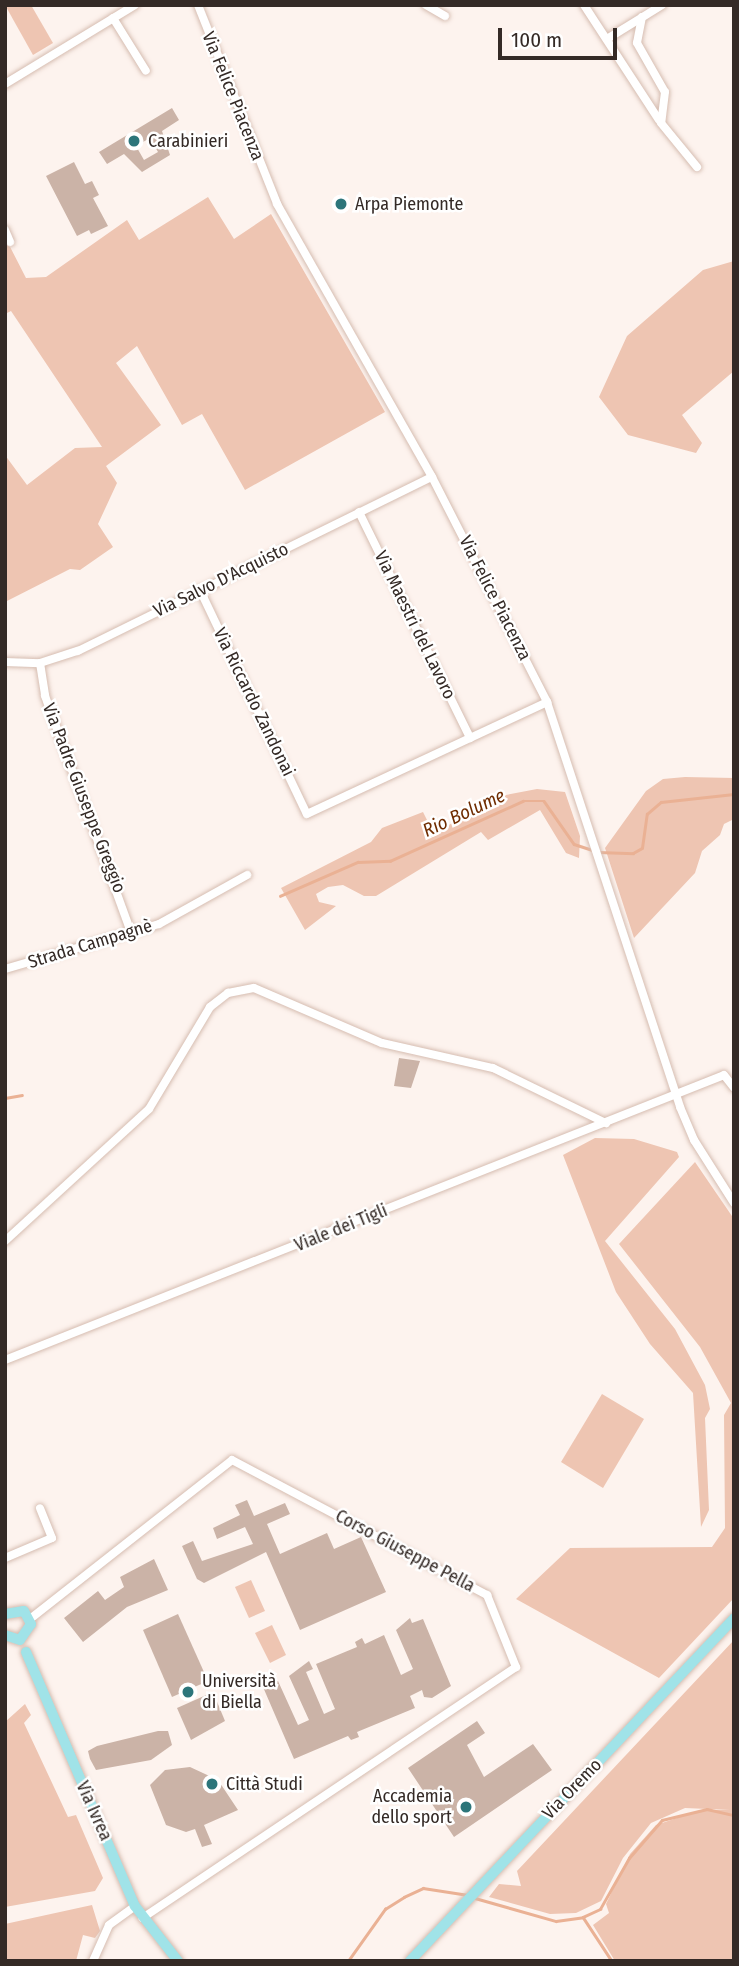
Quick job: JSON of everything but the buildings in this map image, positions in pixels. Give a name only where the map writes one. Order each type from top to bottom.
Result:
[{"type":"main road","points":[[5,1635],[24,1647],[31,1629],[30,1619],[23,1611],[6,1610]]},
{"type":"main road","name":"Via Oremo","points":[[410,1961],[734,1618]]},
{"type":"main road","name":"Via Ivrea","points":[[24,1647],[135,1906],[178,1961]]},
{"type":"street","points":[[5,84],[135,5]]},
{"type":"street","name":"Via Felice Piacenza","points":[[200,5],[202,16],[277,204],[432,477],[547,702],[676,1094],[694,1140],[734,1203]]},
{"type":"street","points":[[426,5],[445,16]]},
{"type":"street","points":[[584,5],[661,123],[696,167]]},
{"type":"street","points":[[607,39],[662,5]]},
{"type":"street","points":[[642,17],[637,43],[665,92],[661,123]]},
{"type":"street","points":[[113,18],[146,71]]},
{"type":"street","points":[[5,230],[10,242]]},
{"type":"street","name":"Via Salvo D'Acquisto","points":[[5,662],[40,663],[78,651],[432,477]]},
{"type":"street","name":"Via Maestri del Lavoro","points":[[359,512],[470,738]]},
{"type":"street","name":"Via Riccardo Zandonai","points":[[200,590],[307,814],[470,738]]},
{"type":"street","name":"Via Padre Giuseppe Greggio","points":[[40,663],[45,696],[131,932]]},
{"type":"street","points":[[470,738],[547,702]]},
{"type":"street","name":"Strada Campagnè","points":[[5,969],[159,924],[247,875]]},
{"type":"street","points":[[5,1241],[149,1109],[210,1007],[228,993],[254,988],[383,1043],[493,1068],[606,1123]]},
{"type":"street","name":"Viale dei Tigli","points":[[5,1360],[724,1075],[734,1088]]},
{"type":"street","name":"Corso Giuseppe Pella","points":[[30,1619],[232,1460],[487,1595],[516,1667],[143,1918]]},
{"type":"street","points":[[5,1558],[52,1538],[40,1508]]},
{"type":"street","points":[[93,1961],[109,1925],[135,1906]]},
{"type":"shaded area","points":[[5,5],[31,5],[53,43],[33,55]]},
{"type":"shaded area","points":[[208,197],[234,239],[271,214],[385,412],[245,490],[202,414],[182,425],[137,346],[116,363],[161,425],[106,466],[117,483],[98,524],[113,547],[80,570],[70,569],[5,602],[5,455],[27,485],[75,448],[102,447],[11,311],[5,314],[5,237],[26,278],[46,277],[127,220],[139,240]]},
{"type":"shaded area","points":[[734,261],[734,371],[682,415],[702,443],[696,453],[628,435],[599,397],[627,336],[703,270]]},
{"type":"shaded area","points":[[734,778],[734,819],[724,824],[720,835],[702,851],[695,873],[634,938],[605,848],[646,791],[663,779]]},
{"type":"shaded area","points":[[537,789],[565,792],[580,836],[579,858],[566,853],[540,810],[488,840],[481,832],[376,896],[364,896],[343,885],[328,887],[316,894],[319,902],[336,906],[305,930],[281,888],[371,842],[382,828],[423,812],[434,834],[495,797]]},
{"type":"shaded area","points":[[595,1138],[634,1139],[677,1152],[679,1157],[605,1241],[675,1329],[705,1385],[710,1409],[705,1418],[709,1510],[701,1527],[693,1393],[650,1344],[616,1292],[563,1155]]},
{"type":"shaded area","points":[[695,1162],[734,1219],[734,1598],[659,1678],[516,1599],[570,1548],[712,1547],[725,1528],[724,1415],[731,1403],[700,1347],[619,1244]]},
{"type":"shaded area","points":[[602,1394],[644,1419],[603,1488],[561,1462]]},
{"type":"shaded area","points":[[251,1580],[265,1611],[249,1618],[235,1587]]},
{"type":"shaded area","points":[[272,1625],[286,1655],[270,1663],[255,1633]]},
{"type":"shaded area","points":[[734,1640],[734,1961],[615,1961],[593,1925],[609,1913],[606,1904],[630,1854],[656,1825],[701,1810],[730,1810],[685,1808],[651,1823],[623,1858],[601,1901],[576,1913],[550,1914],[489,1897],[499,1884],[521,1886],[517,1871]]},
{"type":"shaded area","points":[[25,1704],[31,1715],[24,1723],[68,1817],[76,1815],[103,1878],[95,1891],[5,1907],[5,1722]]},
{"type":"shaded area","points":[[92,1905],[100,1931],[95,1938],[83,1935],[76,1961],[5,1961],[5,1924]]},
{"type":"waterway","name":"Rio Bolume","points":[[598,852],[633,853],[642,848],[647,814],[661,802],[734,794]]},
{"type":"waterway","name":"Rio Bolume","points":[[280,896],[358,862],[390,861],[523,801],[544,801],[574,844],[592,850]]},
{"type":"waterway","name":"Rio Bolume","points":[[5,1098],[22,1095]]},
{"type":"waterway","points":[[475,1898],[556,1921],[583,1917],[600,1909],[629,1858],[662,1820],[707,1809],[734,1815]]},
{"type":"waterway","points":[[348,1961],[385,1909],[404,1897],[423,1888],[469,1895]]},
{"type":"waterway","points":[[583,1917],[612,1961]]},
{"type":"place","name":"Carabinieri","points":[[134,141]]},
{"type":"place","name":"Arpa Piemonte","points":[[341,204]]},
{"type":"place","name":"Università di Biella","points":[[188,1692]]},
{"type":"place","name":"Città Studi","points":[[212,1784]]},
{"type":"place","name":"Accademia dello sport","points":[[466,1807]]}]
